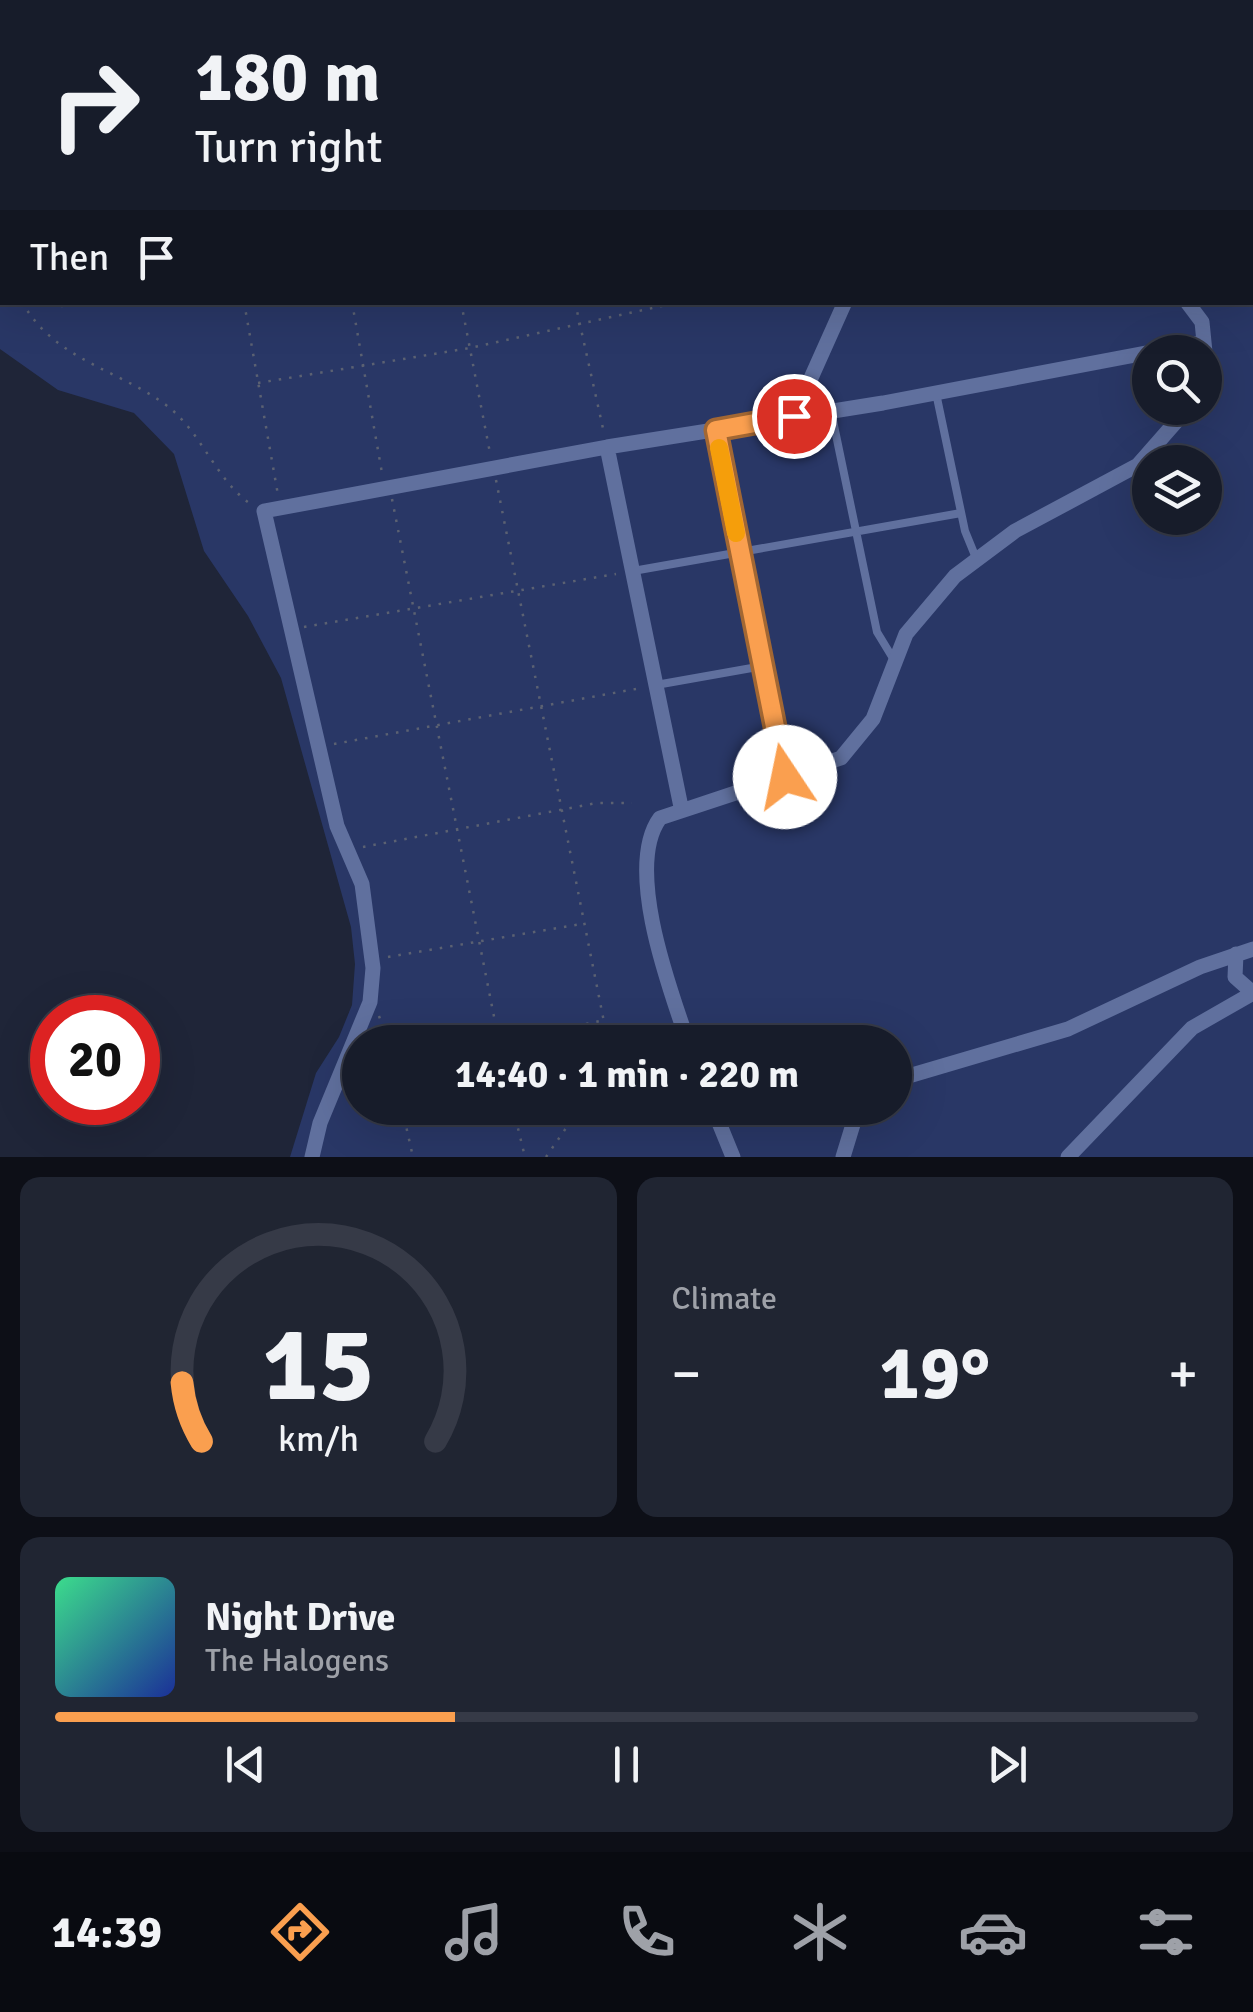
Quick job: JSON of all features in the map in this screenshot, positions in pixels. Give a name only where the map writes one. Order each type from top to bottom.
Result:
[{"type":"street","points":[[794,416],[843,305]]},
{"type":"street","points":[[1190,305],[1198,313],[1202,335]]},
{"type":"street","points":[[312,1157],[320,1123],[370,1002],[372,960],[362,884],[346,850],[318,747],[292,629],[272,509],[607,447],[1132,359]]},
{"type":"street","points":[[683,1025],[649,897],[648,860],[655,824],[681,807],[828,764],[854,745],[873,719],[894,660],[920,615],[976,558],[1015,531],[1138,465],[1173,425]]},
{"type":"street","points":[[607,447],[681,807]]},
{"type":"street","points":[[912,1075],[1068,1029],[1253,949]]},
{"type":"street","points":[[1068,1157],[1192,1028],[1253,994],[1235,977],[1236,954]]},
{"type":"street","points":[[720,1125],[731,1151]]},
{"type":"street","points":[[843,1157],[850,1125]]},
{"type":"lane","points":[[936,392],[961,514],[976,558]]},
{"type":"lane","points":[[831,411],[877,632],[894,660]]},
{"type":"lane","points":[[716,430],[785,777]]},
{"type":"lane","points":[[633,571],[961,514]]},
{"type":"lane","points":[[656,685],[763,666]]},
{"type":"lane","points":[[715,1157],[731,1151]]},
{"type":"path","points":[[24,305],[32,321],[58,346],[166,405],[190,429],[245,500],[272,509],[245,305]]},
{"type":"path","points":[[61,306],[68,305]]},
{"type":"path","points":[[353,305],[498,1025]]},
{"type":"path","points":[[461,305],[603,1025]]},
{"type":"path","points":[[576,305],[607,447]]},
{"type":"path","points":[[258,384],[470,348],[668,305]]},
{"type":"path","points":[[292,629],[633,571]]},
{"type":"path","points":[[318,747],[656,685]]},
{"type":"path","points":[[346,850],[563,809],[632,803]]},
{"type":"path","points":[[372,960],[581,924]]},
{"type":"path","points":[[370,1002],[380,1025]]},
{"type":"path","points":[[579,1025],[602,1020]]},
{"type":"path","points":[[406,1125],[413,1157]]},
{"type":"path","points":[[517,1125],[525,1157]]},
{"type":"path","points":[[546,1157],[568,1125]]},
{"type":"shaded area","points":[[0,305],[1253,305],[1253,1157],[290,1157],[316,1073],[342,1030],[342,1125],[912,1125],[912,1025],[344,1025],[352,1005],[355,964],[351,927],[281,678],[248,616],[204,551],[174,454],[134,413],[58,390],[0,349]]},
{"type":"slow traffic","points":[[719,448],[736,533]]},
{"type":"route","points":[[785,777],[716,430],[794,416]]}]
